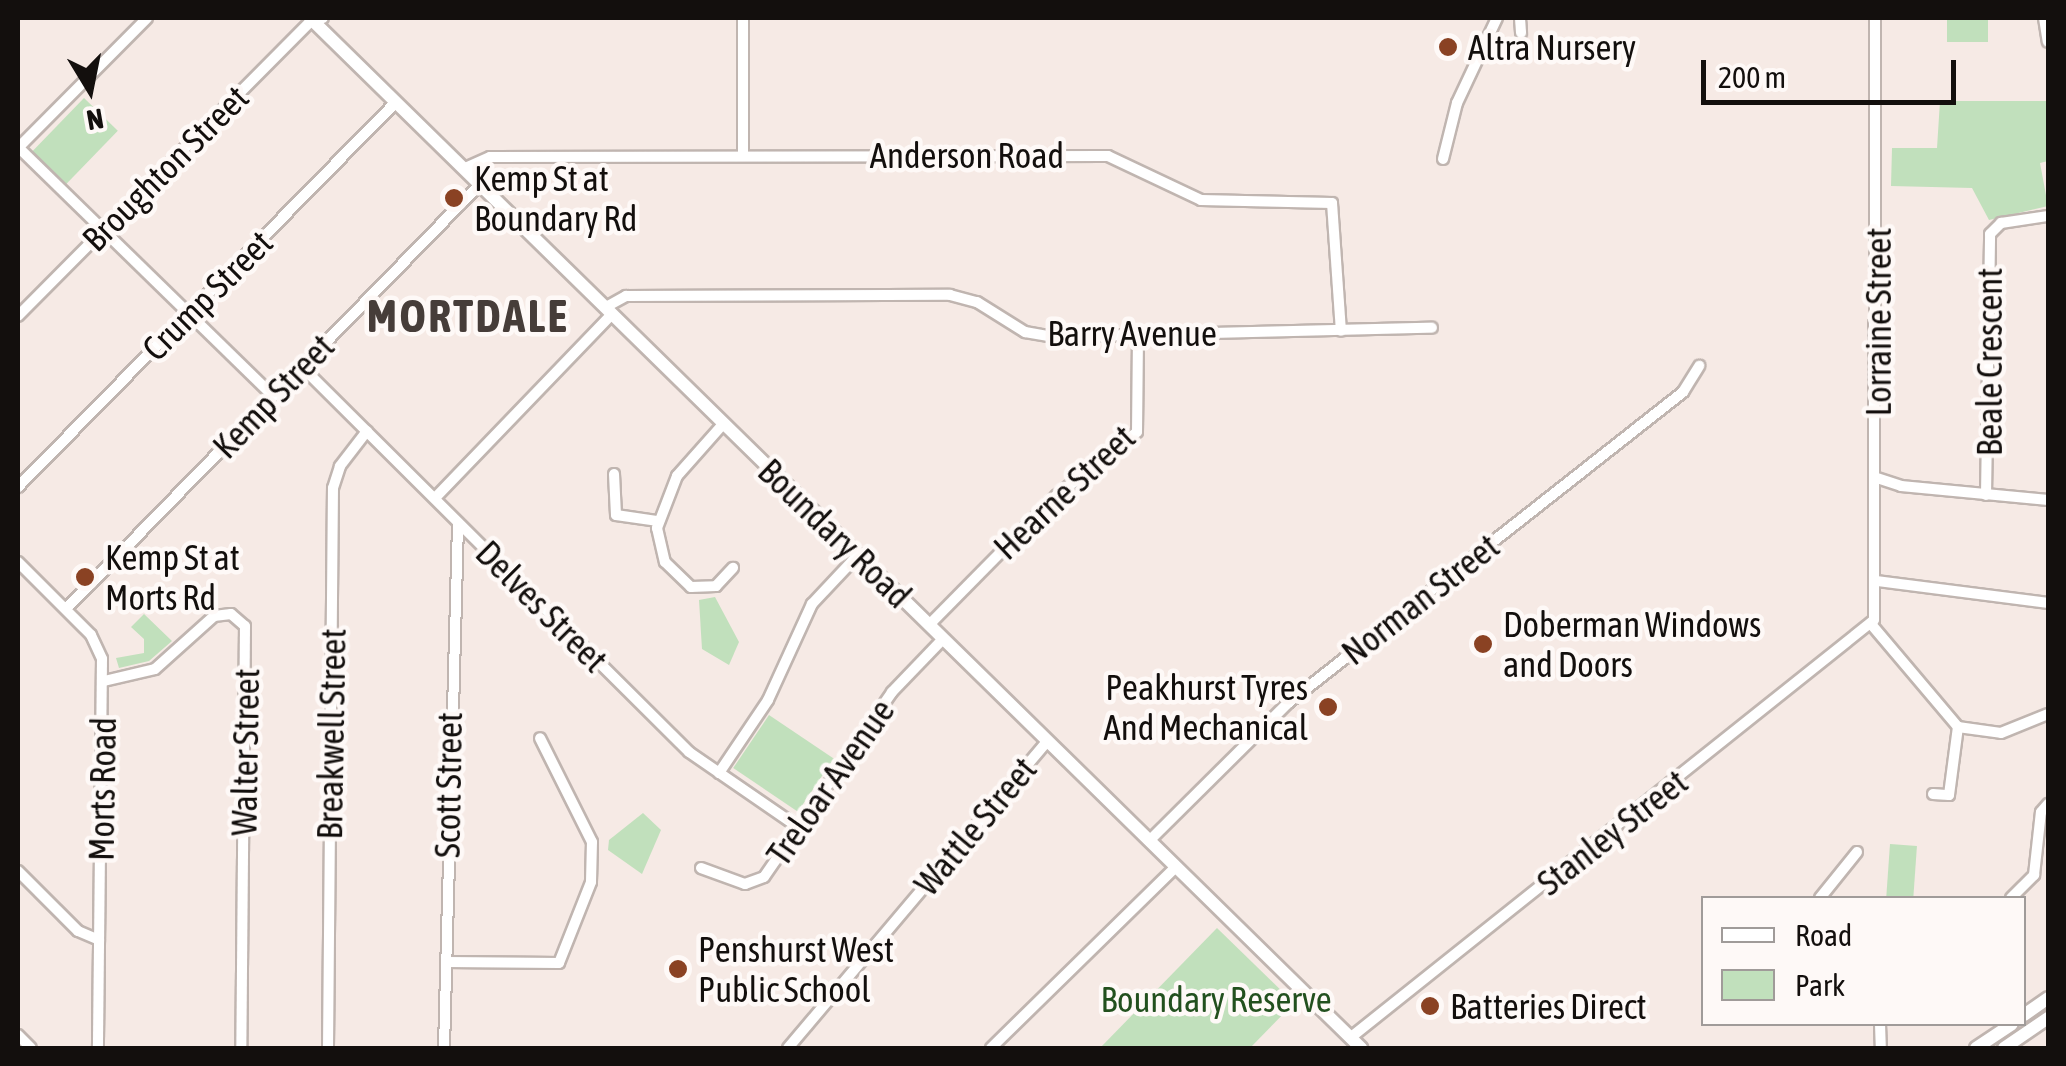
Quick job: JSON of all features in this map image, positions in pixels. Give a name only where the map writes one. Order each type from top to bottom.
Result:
[{"type":"main road","name":"Boundary Road","points":[[315,18],[857,556],[1361,1048]]},
{"type":"main road","points":[[2026,1014],[2048,998]]},
{"type":"main road","points":[[2004,1048],[2048,1018]]},
{"type":"main road","points":[[1979,1048],[2009,1026]]},
{"type":"street","points":[[148,18],[18,147],[273,396]]},
{"type":"street","name":"Broughton Street","points":[[18,316],[315,18]]},
{"type":"street","points":[[743,18],[744,156]]},
{"type":"street","points":[[1443,159],[1457,102],[1497,18]]},
{"type":"street","points":[[1520,18],[1521,34]]},
{"type":"street","name":"Lorraine Street","points":[[1871,624],[1877,581],[1875,18]]},
{"type":"street","points":[[2044,18],[2048,42]]},
{"type":"street","name":"Crump Street","points":[[18,487],[396,102]]},
{"type":"street","name":"Anderson Road","points":[[464,168],[490,156],[1101,155],[1201,200],[1326,200],[1337,213],[1341,331]]},
{"type":"street","name":"Kemp Street","points":[[66,609],[480,184]]},
{"type":"street","name":"Beale Crescent","points":[[1986,494],[1990,234],[2000,223],[2048,216]]},
{"type":"street","name":"Barry Avenue","points":[[609,311],[626,296],[950,294],[1034,334],[1432,328]]},
{"type":"street","points":[[435,498],[609,311]]},
{"type":"street","name":"Hearne Street","points":[[929,625],[1056,496],[1137,432],[1138,335]]},
{"type":"street","name":"Norman Street","points":[[1149,841],[1288,703],[1682,392],[1699,366]]},
{"type":"street","name":"Delves Street","points":[[302,367],[690,752],[798,827]]},
{"type":"street","points":[[724,423],[678,476],[657,521],[664,562],[684,582],[711,588],[733,568]]},
{"type":"street","name":"Breakwell Street","points":[[328,1048],[333,488],[340,466],[367,431]]},
{"type":"street","points":[[614,474],[608,513],[623,520],[657,521]]},
{"type":"street","points":[[1876,478],[1894,484],[2048,500]]},
{"type":"street","name":"Scott Street","points":[[444,1048],[458,523]]},
{"type":"street","points":[[719,773],[768,700],[812,604],[857,556]]},
{"type":"street","name":"Morts Road","points":[[18,562],[96,642],[104,681],[98,1048]]},
{"type":"street","points":[[1877,581],[1896,588],[2048,604]]},
{"type":"street","name":"Walter Street","points":[[104,681],[155,669],[214,616],[231,614],[245,626],[241,1048]]},
{"type":"street","points":[[1871,624],[1930,702],[1958,727],[2001,732],[2048,714]]},
{"type":"street","name":"Stanley Street","points":[[1350,1038],[1871,624]]},
{"type":"street","name":"Treloar Avenue","points":[[701,868],[756,883],[892,692],[944,639]]},
{"type":"street","points":[[1932,794],[1949,795],[1958,727]]},
{"type":"street","points":[[447,962],[558,963],[591,882],[592,842],[540,738]]},
{"type":"street","name":"Wattle Street","points":[[788,1048],[1047,742]]},
{"type":"street","points":[[2013,896],[2034,875],[2041,812],[2048,804]]},
{"type":"street","points":[[1822,896],[1856,852]]},
{"type":"street","points":[[993,1048],[1175,868]]},
{"type":"street","points":[[18,871],[80,933],[99,940]]},
{"type":"street","points":[[18,1035],[32,1048]]},
{"type":"green space","points":[[1947,20],[1988,20],[1988,42],[1947,42]]},
{"type":"green space","points":[[84,98],[118,131],[64,187],[30,154]]},
{"type":"green space","points":[[1940,101],[2048,101],[2048,161],[2040,163],[2048,206],[1989,220],[1972,188],[1891,186],[1892,148],[1937,148]]},
{"type":"green space","points":[[715,597],[739,642],[729,665],[702,649],[699,600]]},
{"type":"green space","points":[[144,614],[172,641],[149,661],[119,668],[116,658],[144,653],[144,639],[131,627]]},
{"type":"green space","points":[[769,715],[834,759],[798,812],[733,768]]},
{"type":"green space","points":[[643,813],[661,830],[642,874],[608,850],[609,840]]},
{"type":"green space","points":[[1890,844],[1917,846],[1913,896],[1886,896]]},
{"type":"green space","name":"Boundary Reserve","points":[[1217,928],[1294,1003],[1250,1048],[1100,1048]]},
{"type":"place","name":"Altra Nursery","points":[[1448,47]]},
{"type":"place","name":"Kemp St at Boundary Rd","points":[[454,198]]},
{"type":"place","name":"Kemp St at Morts Rd","points":[[85,577]]},
{"type":"place","name":"Doberman Windows and Doors","points":[[1483,644]]},
{"type":"place","name":"Peakhurst Tyres And Mechanical","points":[[1328,707]]},
{"type":"place","name":"Penshurst West Public School","points":[[678,969]]},
{"type":"place","name":"Batteries Direct","points":[[1430,1006]]},
{"type":"district","name":"MORTDALE","points":[[468,317]]}]
